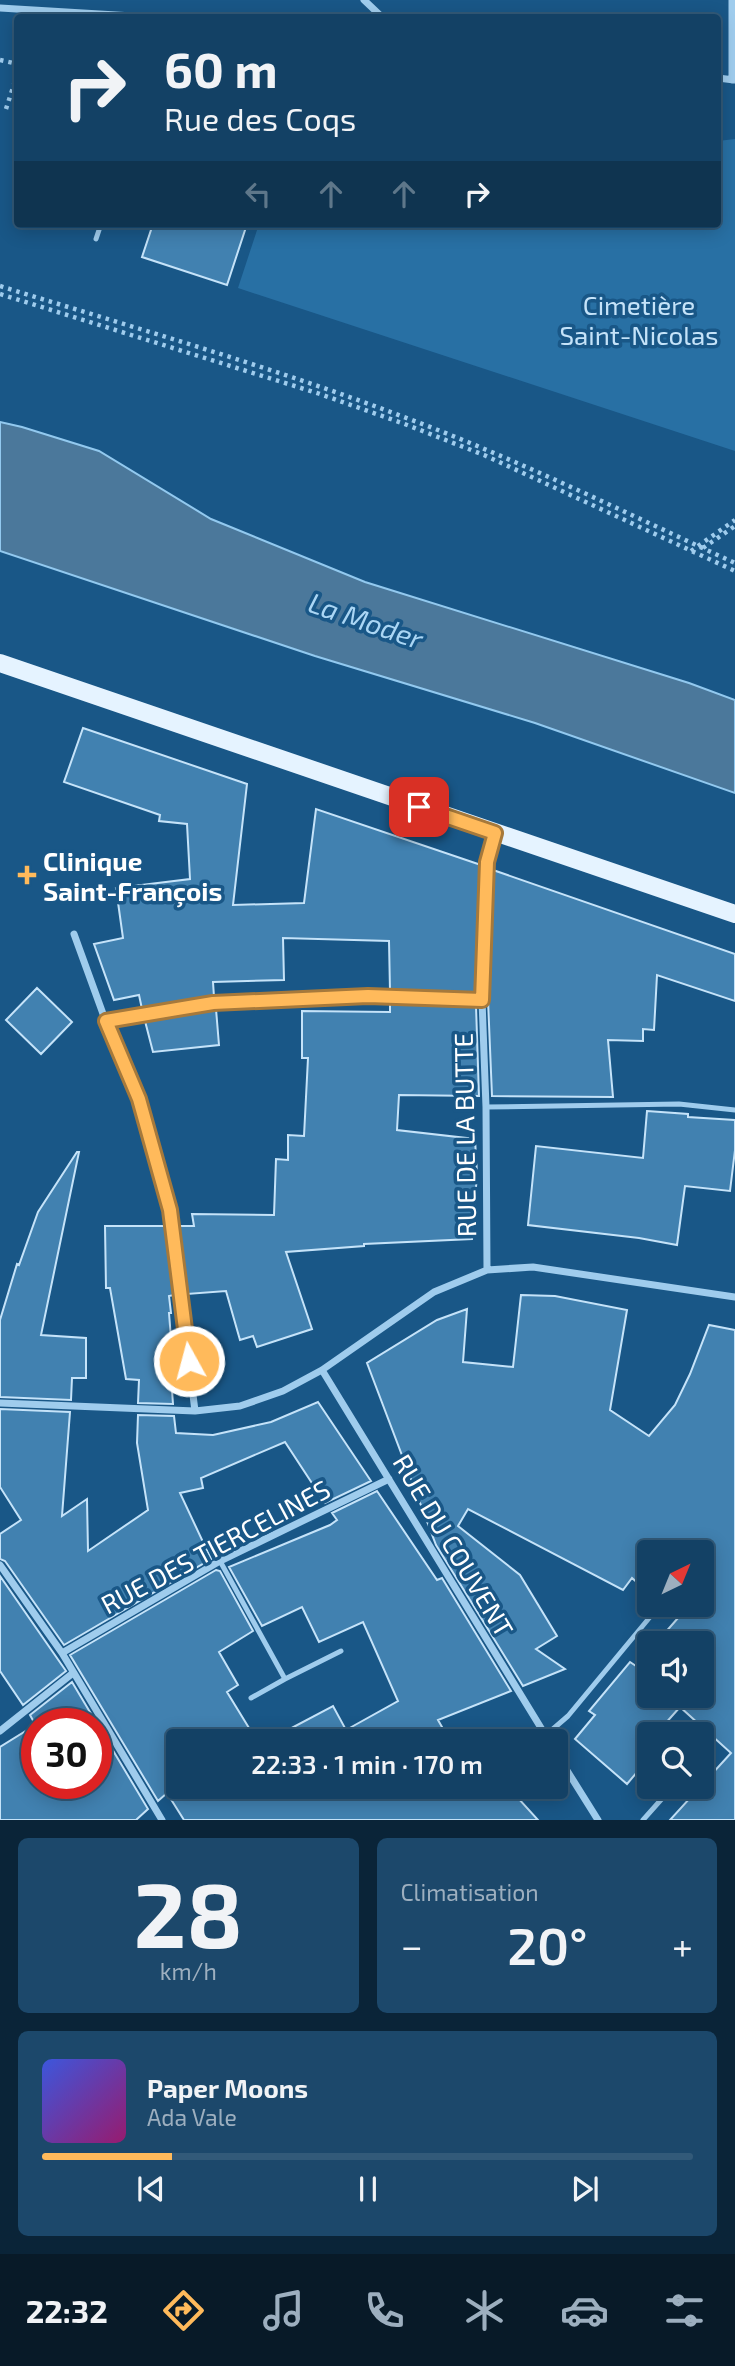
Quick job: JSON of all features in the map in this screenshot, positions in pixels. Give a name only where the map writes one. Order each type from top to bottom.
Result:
[{"type":"main road","points":[[0,663],[735,914]]},
{"type":"street","points":[[364,0],[379,14]]},
{"type":"street","points":[[732,0],[734,80]]},
{"type":"street","points":[[0,8],[100,14]]},
{"type":"street","name":"RUE DE LA BUTTE","points":[[487,1270],[482,1000],[487,862],[495,833]]},
{"type":"street","points":[[74,934],[106,1021],[139,1099],[170,1210],[195,1411]]},
{"type":"street","points":[[106,1021],[213,1003],[368,996],[482,1000]]},
{"type":"street","points":[[0,1403],[195,1411],[240,1406],[283,1391],[322,1370],[434,1292],[487,1270],[533,1267],[735,1297]]},
{"type":"street","name":"RUE DU COUVENT","points":[[322,1370],[542,1729]]},
{"type":"street","name":"RUE DES TIERCELINES","points":[[62,1653],[220,1561],[389,1479]]},
{"type":"street","points":[[0,1565],[62,1653],[162,1820]]},
{"type":"street","points":[[0,1731],[73,1673]]},
{"type":"street","points":[[568,1772],[598,1820]]},
{"type":"lane","points":[[96,239],[100,228]]},
{"type":"lane","points":[[486,1107],[679,1104],[735,1110]]},
{"type":"lane","points":[[220,1561],[285,1679]]},
{"type":"lane","points":[[556,1729],[650,1617]]},
{"type":"lane","points":[[251,1699],[341,1651]]},
{"type":"lane","points":[[643,1820],[662,1799]]},
{"type":"path","points":[[6,109],[14,84]]},
{"type":"path","points":[[0,286],[319,386],[405,417],[484,448],[735,563]]},
{"type":"path","points":[[0,294],[317,393],[402,423],[484,456],[735,571]]},
{"type":"path","points":[[700,547],[735,520]]},
{"type":"path","points":[[691,551],[735,526]]},
{"type":"green space","name":"Cimetière Saint-Nicolas","points":[[735,139],[735,451],[238,288],[258,228],[721,228],[721,141]]},
{"type":"water","name":"La Moder","points":[[0,422],[99,451],[211,519],[365,582],[689,683],[735,700],[735,793],[535,723],[315,656],[0,551]]},
{"type":"building","points":[[152,228],[246,228],[227,285],[142,257]]},
{"type":"building","points":[[83,728],[247,784],[233,905],[304,903],[316,809],[481,865],[476,994],[390,991],[389,941],[283,938],[284,980],[213,982],[214,997],[142,1009],[139,995],[114,1000],[94,944],[123,938],[116,888],[190,879],[187,824],[159,821],[160,815],[64,782]]},
{"type":"building","points":[[493,870],[735,954],[735,1001],[657,975],[654,1030],[643,1029],[643,1041],[608,1040],[613,1097],[492,1096],[488,1000]]},
{"type":"building","points":[[37,988],[72,1022],[41,1054],[6,1020]]},
{"type":"building","points":[[390,1003],[476,1006],[479,1096],[399,1095],[397,1130],[475,1139],[477,1174],[472,1239],[364,1244],[286,1252],[312,1329],[257,1347],[253,1336],[240,1340],[226,1291],[187,1294],[178,1226],[194,1226],[192,1214],[274,1215],[276,1159],[288,1160],[288,1135],[304,1136],[308,1058],[302,1058],[302,1011],[390,1012]]},
{"type":"building","points":[[216,1009],[219,1045],[153,1052],[145,1021]]},
{"type":"building","points":[[647,1111],[735,1120],[735,1150],[730,1191],[685,1186],[677,1245],[528,1225],[536,1146],[643,1158]]},
{"type":"building","points":[[77,1152],[41,1335],[86,1338],[86,1378],[72,1378],[71,1400],[0,1397],[0,1320],[17,1264],[19,1265],[38,1212]]},
{"type":"building","points":[[105,1226],[166,1226],[174,1295],[169,1296],[173,1404],[138,1403],[139,1380],[126,1379],[110,1288],[106,1288]]},
{"type":"building","points":[[521,1295],[555,1296],[627,1310],[610,1410],[649,1436],[675,1405],[709,1325],[735,1330],[735,1820],[670,1820],[689,1799],[714,1799],[714,1772],[731,1753],[714,1738],[714,1722],[697,1722],[681,1708],[714,1708],[714,1631],[667,1631],[677,1617],[714,1617],[714,1540],[637,1540],[637,1582],[632,1578],[623,1590],[468,1509],[458,1526],[520,1575],[557,1636],[536,1649],[565,1669],[523,1686],[436,1545],[367,1363],[437,1320],[467,1309],[463,1362],[513,1367]]},
{"type":"building","points":[[318,1402],[371,1481],[325,1503],[285,1442],[201,1478],[203,1488],[180,1493],[211,1559],[64,1645],[5,1561],[0,1559],[0,1534],[21,1520],[0,1487],[0,1409],[70,1412],[62,1516],[87,1499],[88,1551],[148,1510],[137,1443],[138,1415],[174,1416],[176,1433],[213,1435],[271,1422]]},
{"type":"building","points":[[377,1491],[437,1580],[442,1578],[511,1691],[438,1720],[443,1729],[348,1729],[398,1701],[363,1622],[319,1642],[302,1607],[262,1626],[229,1567],[330,1525],[337,1520],[332,1513]]},
{"type":"building","points":[[216,1570],[220,1571],[253,1631],[219,1652],[238,1685],[227,1692],[250,1729],[166,1729],[166,1794],[158,1801],[112,1725],[112,1708],[102,1708],[70,1655]]},
{"type":"building","points":[[0,1576],[66,1671],[23,1705],[0,1671]]},
{"type":"building","points":[[630,1662],[636,1666],[637,1708],[679,1708],[667,1722],[637,1722],[637,1772],[627,1784],[575,1739],[595,1715],[589,1711]]},
{"type":"building","points":[[72,1682],[88,1708],[39,1708]]},
{"type":"building","points":[[333,1706],[345,1729],[290,1729]]},
{"type":"building","points":[[21,1734],[21,1799],[112,1799],[112,1749],[148,1809],[136,1820],[0,1820],[0,1747]]},
{"type":"building","points":[[171,1799],[519,1799],[538,1820],[184,1820]]},
{"type":"place","name":"Clinique Saint-François","points":[[27,875]]},
{"type":"route","points":[[189,1361],[170,1210],[139,1099],[106,1021],[213,1003],[368,996],[482,1000],[487,862],[495,833],[419,807]]}]
